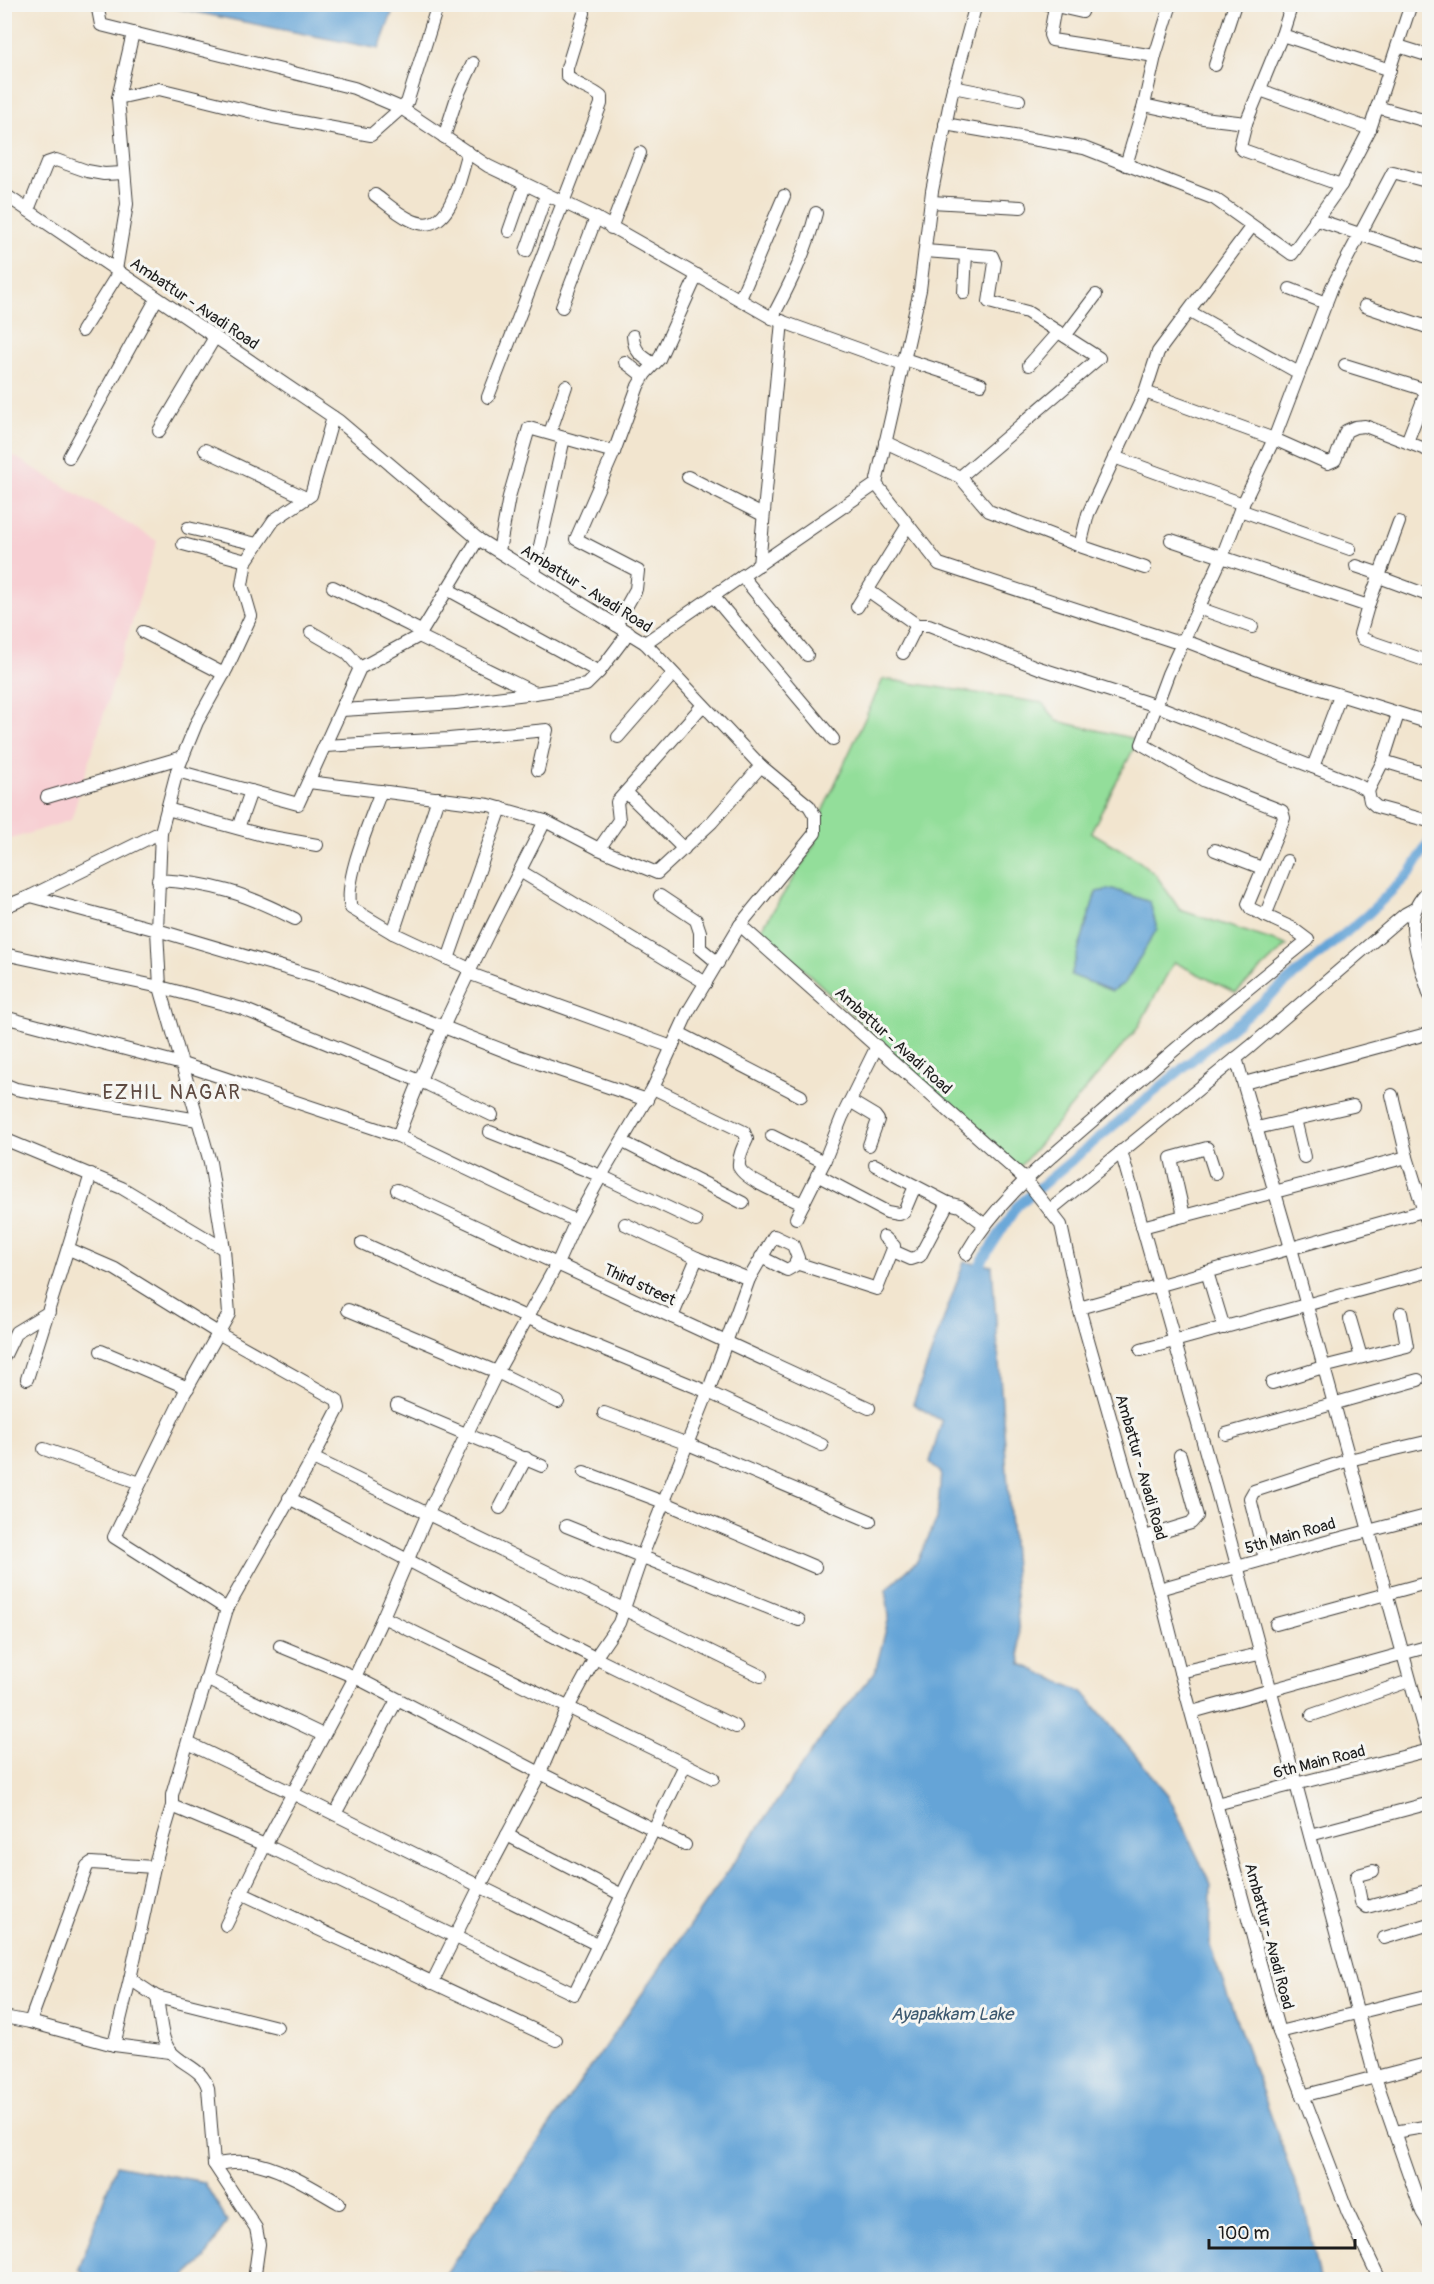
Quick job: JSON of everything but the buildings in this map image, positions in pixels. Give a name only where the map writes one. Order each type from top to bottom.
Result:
[{"type":"street","points":[[97,4],[101,25],[354,88],[401,108],[488,166],[596,218],[777,319],[904,362],[981,384]]},
{"type":"street","points":[[118,98],[159,89],[273,117],[371,135],[407,103],[438,4]]},
{"type":"street","points":[[645,643],[876,484],[920,290],[931,202],[945,124],[976,4]]},
{"type":"street","points":[[1085,4],[1082,12],[1051,5],[1050,35],[1052,40],[1155,56]]},
{"type":"street","points":[[1126,165],[1171,4]]},
{"type":"street","points":[[1215,64],[1235,4]]},
{"type":"street","points":[[1292,4],[1239,147],[1341,185]]},
{"type":"street","points":[[945,124],[1084,148],[1215,199],[1292,254],[1341,185],[1370,129],[1411,4]]},
{"type":"street","points":[[488,397],[601,104],[601,97],[594,91],[567,76],[567,68],[584,13]]},
{"type":"street","points":[[82,331],[117,271],[126,204],[118,98],[133,33]]},
{"type":"street","points":[[1282,35],[1390,70]]},
{"type":"street","points":[[1398,46],[1430,56]]},
{"type":"street","points":[[444,137],[473,63]]},
{"type":"street","points":[[953,87],[1019,100]]},
{"type":"street","points":[[1260,90],[1370,129]]},
{"type":"street","points":[[1144,105],[1203,118],[1246,123]]},
{"type":"street","points":[[1377,107],[1430,122]]},
{"type":"street","points":[[375,195],[408,219],[418,223],[433,224],[443,217],[450,206],[468,152]]},
{"type":"street","points":[[611,228],[639,153]]},
{"type":"street","points":[[28,210],[50,160],[87,171],[124,173]]},
{"type":"street","points":[[966,1254],[984,1224],[1027,1181],[1171,1052],[1308,940],[1299,932],[1251,909],[1248,904],[1284,818],[1282,811],[1205,781],[1142,744],[1168,674],[1222,557],[1241,507],[1274,439],[1326,303],[1358,234],[1393,172],[1430,182]]},
{"type":"street","points":[[508,231],[525,185]]},
{"type":"street","name":"Ambattur - Avadi Road","points":[[4,194],[333,417],[478,539],[645,643],[761,766],[809,806],[815,816],[816,828],[809,842],[741,925],[1027,1181],[1060,1225],[1079,1308],[1159,1588],[1279,2032],[1348,2213],[1380,2280]]},
{"type":"street","points":[[526,251],[546,195]]},
{"type":"street","points":[[740,299],[784,196]]},
{"type":"street","points":[[931,202],[1021,207]]},
{"type":"street","points":[[759,565],[777,319],[809,241],[816,213]]},
{"type":"street","points":[[562,307],[596,218]]},
{"type":"street","points":[[1315,219],[1430,258]]},
{"type":"street","points":[[1080,546],[1088,514],[1145,392],[1158,352],[1252,226]]},
{"type":"street","points":[[925,251],[992,256],[995,262],[989,302],[1027,312],[1099,358],[960,477]]},
{"type":"street","points":[[964,293],[966,254]]},
{"type":"street","points":[[616,624],[636,589],[638,572],[576,539],[614,452],[643,376],[659,359],[697,274]]},
{"type":"street","points":[[1290,289],[1326,303]]},
{"type":"street","points":[[1029,365],[1062,334],[1096,294]]},
{"type":"street","points":[[69,457],[157,298]]},
{"type":"street","points":[[1365,306],[1430,328]]},
{"type":"street","points":[[1190,312],[1299,373]]},
{"type":"street","points":[[633,336],[634,347],[640,355],[654,364]]},
{"type":"street","points":[[159,431],[215,337]]},
{"type":"street","points":[[625,362],[643,376]]},
{"type":"street","points":[[1345,365],[1428,386],[1407,442]]},
{"type":"street","points":[[549,434],[566,386]]},
{"type":"street","points":[[1145,392],[1274,439],[1328,463],[1335,460],[1346,431],[1355,427],[1365,426],[1430,451]]},
{"type":"street","points":[[227,1609],[114,1537],[188,1388],[229,1314],[224,1249],[210,1162],[160,987],[156,930],[161,832],[177,771],[197,722],[224,674],[251,616],[242,585],[246,561],[274,520],[311,495],[333,417]]},
{"type":"street","points":[[499,552],[509,497],[529,428],[614,452]]},
{"type":"street","points":[[534,573],[564,438]]},
{"type":"street","points":[[885,442],[960,477],[990,511],[1145,568]]},
{"type":"street","points":[[205,450],[306,498]]},
{"type":"street","points":[[1114,458],[1350,549]]},
{"type":"street","points":[[688,477],[763,515]]},
{"type":"street","points":[[876,484],[939,564],[1173,641],[1183,640],[1266,672],[1430,723]]},
{"type":"street","points":[[1399,522],[1360,634],[1363,639],[1430,662]]},
{"type":"street","points":[[857,608],[908,525]]},
{"type":"street","points":[[188,528],[257,544]]},
{"type":"street","points":[[177,771],[298,804],[360,668],[420,634],[478,539]]},
{"type":"street","points":[[1171,540],[1368,606]]},
{"type":"street","points":[[183,544],[246,561]]},
{"type":"street","points":[[1356,566],[1430,596]]},
{"type":"street","points":[[742,576],[807,655]]},
{"type":"street","points":[[333,587],[535,693]]},
{"type":"street","points":[[447,589],[599,672]]},
{"type":"street","points":[[869,591],[917,625],[930,625],[1040,668],[1157,706],[1356,784],[1368,791]]},
{"type":"street","points":[[712,596],[833,739]]},
{"type":"street","points":[[1198,608],[1252,627]]},
{"type":"street","points":[[903,653],[917,625]]},
{"type":"street","points":[[143,632],[224,674]]},
{"type":"street","points":[[311,632],[347,653],[360,668]]},
{"type":"street","points":[[342,710],[456,704],[585,684],[599,672],[628,632]]},
{"type":"street","points":[[618,737],[673,674]]},
{"type":"street","points":[[1313,767],[1340,696]]},
{"type":"street","points":[[599,849],[619,820],[617,802],[703,705]]},
{"type":"street","points":[[1398,714],[1383,761],[1368,791],[1370,801],[1372,805],[1425,820]]},
{"type":"street","points":[[325,746],[449,739],[548,730],[538,770]]},
{"type":"street","points":[[47,797],[183,758]]},
{"type":"street","points":[[1383,761],[1430,775]]},
{"type":"street","points":[[309,782],[489,804],[545,821],[599,849],[657,873],[712,822],[761,766]]},
{"type":"street","points":[[238,828],[251,791]]},
{"type":"street","points":[[381,791],[359,852],[349,898],[351,908],[393,933],[469,971],[672,1047]]},
{"type":"street","points":[[626,792],[684,849]]},
{"type":"street","points":[[393,933],[438,798]]},
{"type":"street","points":[[448,959],[501,808]]},
{"type":"street","points":[[167,809],[266,836],[317,845]]},
{"type":"street","points":[[399,1136],[418,1080],[443,1026],[545,821]]},
{"type":"street","points":[[4,907],[161,832]]},
{"type":"street","points":[[1215,850],[1262,868]]},
{"type":"street","points":[[1265,916],[1287,861]]},
{"type":"street","points":[[520,871],[706,983]]},
{"type":"street","points":[[158,880],[208,884],[229,890],[295,920]]},
{"type":"street","points":[[1050,1210],[1236,1058],[1375,939],[1416,908],[1430,888]]},
{"type":"street","points":[[31,896],[319,978],[515,1055],[650,1094],[744,1132],[747,1139],[741,1152],[739,1167],[742,1173],[803,1204]]},
{"type":"street","points":[[660,896],[696,920],[700,932],[700,948],[718,963]]},
{"type":"street","points":[[1416,908],[1413,926],[1421,967],[1430,996]]},
{"type":"street","points":[[226,1925],[264,1845],[354,1677],[428,1513],[497,1371],[557,1264],[576,1221],[650,1094],[706,983],[741,925]]},
{"type":"street","points":[[4,954],[160,987],[243,1009],[418,1080],[492,1115]]},
{"type":"street","points":[[4,1017],[182,1064],[399,1136],[576,1221]]},
{"type":"street","points":[[679,1033],[801,1096]]},
{"type":"street","points":[[1244,1083],[1430,1034]]},
{"type":"street","points":[[796,1218],[877,1046]]},
{"type":"street","points":[[1236,1058],[1291,1248],[1429,1751]]},
{"type":"street","points":[[4,1084],[16,1089],[198,1120]]},
{"type":"street","points":[[1392,1095],[1407,1157],[1427,1210],[1430,1231]]},
{"type":"street","points":[[850,1101],[878,1120],[869,1145]]},
{"type":"street","points":[[1257,1128],[1353,1106]]},
{"type":"street","points":[[1295,1119],[1304,1157]]},
{"type":"street","points":[[490,1132],[601,1176],[696,1221]]},
{"type":"street","points":[[772,1136],[824,1162]]},
{"type":"street","points":[[4,1138],[122,1188],[224,1249]]},
{"type":"street","points":[[623,1142],[743,1203]]},
{"type":"street","points":[[1184,1216],[1171,1158],[1207,1149],[1215,1173]]},
{"type":"street","points":[[1121,1151],[1237,1567],[1259,1654],[1271,1690],[1375,2077],[1422,2212],[1430,2225]]},
{"type":"street","points":[[1142,1227],[1407,1157]]},
{"type":"street","points":[[875,1165],[948,1203],[960,1206],[984,1224]]},
{"type":"street","points":[[27,1379],[91,1174]]},
{"type":"street","points":[[817,1175],[887,1212],[898,1214],[904,1212],[915,1186]]},
{"type":"street","name":"Third street","points":[[397,1190],[869,1408]]},
{"type":"street","points":[[893,1251],[911,1258],[920,1256],[948,1203]]},
{"type":"street","points":[[1079,1308],[1427,1210]]},
{"type":"street","points":[[625,1224],[697,1258],[749,1279]]},
{"type":"street","points":[[432,1983],[540,1773],[568,1708],[595,1658],[619,1623],[642,1556],[688,1444],[749,1279],[761,1257],[774,1236],[793,1245],[798,1258],[796,1263],[787,1270],[761,1257]]},
{"type":"street","points":[[796,1263],[877,1289],[893,1251],[892,1243],[884,1237]]},
{"type":"street","points":[[362,1243],[528,1318],[708,1392],[822,1444]]},
{"type":"street","points":[[69,1249],[115,1269],[218,1333],[337,1400],[339,1408],[227,1609],[172,1795],[114,2045]]},
{"type":"street","points":[[672,1317],[697,1258]]},
{"type":"street","points":[[1207,1272],[1224,1328]]},
{"type":"street","points":[[1141,1350],[1430,1272]]},
{"type":"street","points":[[348,1310],[497,1371],[558,1402]]},
{"type":"street","points":[[4,1357],[16,1332],[49,1312]]},
{"type":"street","points":[[1272,1383],[1323,1367],[1407,1346],[1401,1313]]},
{"type":"street","points":[[1350,1319],[1361,1357]]},
{"type":"street","points":[[101,1351],[188,1388]]},
{"type":"street","points":[[1226,1434],[1418,1380]]},
{"type":"street","points":[[397,1405],[542,1466]]},
{"type":"street","points":[[604,1413],[688,1444],[870,1521]]},
{"type":"street","points":[[1265,1559],[1250,1498],[1254,1491],[1349,1460],[1430,1441]]},
{"type":"street","points":[[44,1449],[140,1483]]},
{"type":"street","points":[[1145,1538],[1195,1520],[1197,1516],[1180,1455]]},
{"type":"street","points":[[313,1458],[761,1676]]},
{"type":"street","points":[[500,1508],[526,1458]]},
{"type":"street","points":[[584,1472],[663,1502],[815,1567]]},
{"type":"street","points":[[290,1498],[595,1658],[736,1727]]},
{"type":"street","name":"5th Main Road","points":[[1159,1588],[1430,1515]]},
{"type":"street","points":[[566,1526],[799,1620]]},
{"type":"street","points":[[1276,1624],[1430,1582]]},
{"type":"street","points":[[383,1617],[713,1778]]},
{"type":"street","points":[[280,1646],[354,1677],[685,1845]]},
{"type":"street","points":[[1192,1712],[1430,1646]]},
{"type":"street","points":[[1180,1672],[1259,1654]]},
{"type":"street","points":[[206,1679],[323,1735]]},
{"type":"street","points":[[1312,1715],[1409,1682]]},
{"type":"street","points":[[335,1814],[397,1700]]},
{"type":"street","points":[[188,1743],[598,1945]]},
{"type":"street","name":"6th Main Road","points":[[1216,1804],[1429,1751]]},
{"type":"street","points":[[171,1806],[264,1845],[574,1994],[685,1765]]},
{"type":"street","points":[[1310,1835],[1430,1803]]},
{"type":"street","points":[[507,1835],[622,1895]]},
{"type":"street","points":[[30,2022],[87,1866],[91,1863],[154,1867]]},
{"type":"street","points":[[1373,1871],[1356,1877],[1361,1902],[1368,1907],[1430,1890]]},
{"type":"street","points":[[241,1893],[556,2040]]},
{"type":"street","points":[[1384,1938],[1430,1924]]},
{"type":"street","points":[[130,1979],[157,1997],[277,2027]]},
{"type":"street","points":[[1279,2032],[1430,1995]]},
{"type":"street","points":[[157,1997],[164,2036],[170,2052]]},
{"type":"street","points":[[4,2017],[114,2045],[170,2052],[205,2078],[208,2088],[214,2164],[256,2228],[259,2244],[254,2280]]},
{"type":"street","points":[[1302,2096],[1430,2063]]},
{"type":"street","points":[[1394,2132],[1430,2126]]},
{"type":"street","points":[[214,2164],[247,2162],[269,2168],[299,2180],[339,2203]]},
{"type":"shaded area","points":[[5,451],[157,541],[71,820],[5,841]]},
{"type":"green space","points":[[883,679],[1043,703],[1057,721],[1136,739],[1133,750],[1091,832],[1135,858],[1156,875],[1180,910],[1287,945],[1236,993],[1174,962],[1137,1029],[1019,1168],[761,930],[815,843],[817,823]]},
{"type":"water","points":[[160,5],[395,5],[379,49]]},
{"type":"water","points":[[1113,889],[1150,902],[1157,929],[1125,983],[1112,991],[1071,975],[1096,892]]},
{"type":"water","name":"Ayapakkam Lake","points":[[964,1262],[992,1266],[1021,1664],[1083,1692],[1168,1795],[1211,1885],[1210,1946],[1308,2219],[1320,2279],[442,2279],[824,1734],[875,1672],[889,1617],[886,1590],[917,1561],[937,1519],[941,1473],[930,1462],[942,1421],[913,1404]]},
{"type":"water","points":[[116,2165],[204,2182],[227,2221],[205,2259],[183,2279],[91,2279],[79,2269]]},
{"type":"waterway","points":[[980,1264],[1017,1206],[1367,915],[1410,873],[1430,840]]},
{"type":"district","name":"EZHIL NAGAR","points":[[172,1092]]}]
